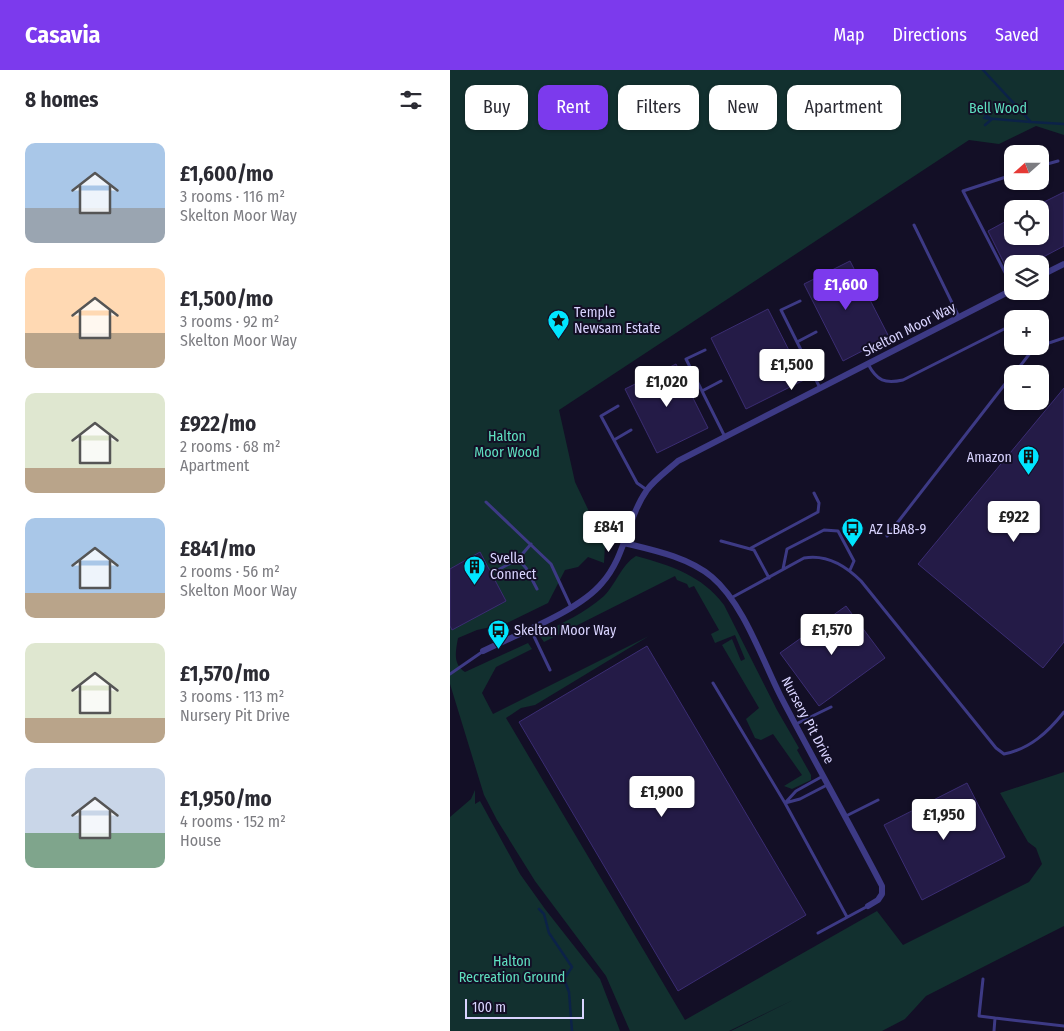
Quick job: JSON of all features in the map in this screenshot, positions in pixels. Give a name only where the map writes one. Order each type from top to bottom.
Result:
[{"type":"street","points":[[1049,272],[1064,264]]},
{"type":"street","name":"Skelton Moor Way","points":[[483,651],[571,608],[589,597],[604,582],[618,558],[647,490],[678,461],[1004,292]]},
{"type":"street","name":"Nursery Pit Drive","points":[[624,543],[674,557],[701,569],[713,577],[730,599],[744,621],[795,724],[882,886],[882,894],[878,900],[868,906]]},
{"type":"lane","points":[[1049,164],[1058,161]]},
{"type":"lane","points":[[1004,178],[963,191],[1004,272]]},
{"type":"lane","points":[[914,225],[959,317]]},
{"type":"lane","points":[[800,301],[781,310],[820,389]]},
{"type":"lane","points":[[868,364],[880,380],[888,384],[903,380],[1004,329]]},
{"type":"lane","points":[[797,342],[816,332]]},
{"type":"lane","points":[[1021,365],[1034,348],[1064,338]]},
{"type":"lane","points":[[705,350],[686,360],[725,437]]},
{"type":"lane","points":[[702,391],[721,382]]},
{"type":"lane","points":[[887,536],[1004,386]]},
{"type":"lane","points":[[618,406],[601,416],[637,483],[647,490]]},
{"type":"lane","points":[[614,440],[631,430]]},
{"type":"lane","points":[[721,541],[751,548],[818,512],[818,503],[814,493]]},
{"type":"lane","points":[[486,502],[551,564],[571,608]]},
{"type":"lane","points":[[492,518],[498,514]]},
{"type":"lane","points":[[783,570],[788,550],[824,530],[838,531],[854,561],[850,570]]},
{"type":"lane","points":[[496,571],[518,560],[531,544]]},
{"type":"lane","points":[[751,548],[769,578]]},
{"type":"lane","points":[[730,599],[804,558],[818,556],[850,570],[996,748],[1004,754],[1027,746],[1040,738],[1064,712]]},
{"type":"lane","points":[[518,560],[526,568],[537,589]]},
{"type":"lane","points":[[530,628],[550,670]]},
{"type":"lane","name":"Skelton Moor Way","points":[[450,674],[483,651]]},
{"type":"lane","points":[[713,683],[785,803],[847,917]]},
{"type":"lane","points":[[795,724],[831,708]]},
{"type":"lane","points":[[785,803],[796,792],[823,776]]},
{"type":"lane","points":[[785,803],[800,799],[828,785]]},
{"type":"lane","points":[[845,817],[878,800]]},
{"type":"lane","points":[[818,933],[868,906]]},
{"type":"lane","points":[[983,978],[979,1016],[1064,1026]]},
{"type":"lane","points":[[994,1031],[995,1018]]},
{"type":"green space","name":"Temple Newsam Estate","points":[[450,70],[1064,70],[1064,135],[1036,126],[999,144],[969,140],[559,410],[575,482],[605,545],[604,563],[588,557],[578,567],[565,570],[548,603],[505,624],[477,630],[458,638],[456,652],[458,665],[465,672],[528,643],[532,649],[496,667],[482,693],[493,714],[649,636],[535,705],[521,708],[506,718],[685,1020],[877,911],[903,945],[1029,882],[1042,864],[1036,848],[1028,842],[1000,793],[1064,772],[1064,926],[926,996],[905,1019],[882,1031],[731,1031],[793,1000],[729,1031],[630,1031],[606,976],[535,881],[497,820],[484,795],[450,684]]},
{"type":"green space","points":[[636,556],[661,563],[696,579],[716,595],[724,605],[777,710],[799,748],[797,750],[811,775],[811,780],[792,789],[784,786],[802,775],[773,734],[761,740],[755,738],[746,719],[759,708],[722,645],[732,639],[741,661],[745,659],[735,635],[715,643],[711,634],[719,630],[694,586],[689,588],[687,584],[677,580],[675,576],[544,642],[539,635],[597,602],[608,591],[627,564]]},
{"type":"green space","name":"Halton Recreation Ground","points":[[475,790],[475,804],[480,801],[520,874],[600,979],[620,1031],[450,1031],[450,817],[471,799]]},
{"type":"building","points":[[1064,192],[1064,246],[1047,255],[1004,255],[1004,263],[988,231],[1004,222],[1004,245],[1049,245],[1048,200]]},
{"type":"building","points":[[850,261],[889,337],[843,361],[804,284]]},
{"type":"building","points":[[768,309],[804,380],[746,409],[711,338]]},
{"type":"building","points":[[676,364],[708,428],[657,453],[625,389]]},
{"type":"building","name":"Amazon","points":[[1064,388],[1064,642],[1043,668],[918,564],[1046,410],[1049,410],[1049,406]]},
{"type":"building","name":"Svella Connect","points":[[480,552],[506,601],[452,630],[450,626],[450,569]]},
{"type":"building","points":[[846,606],[885,658],[819,706],[780,653]]},
{"type":"building","points":[[647,646],[806,915],[678,991],[519,722]]},
{"type":"building","points":[[967,783],[1005,857],[922,900],[884,825]]},
{"type":"waterway","points":[[983,70],[1031,122],[1064,124]]},
{"type":"waterway","points":[[985,115],[992,119],[985,125]]},
{"type":"waterway","points":[[984,118],[1030,122]]},
{"type":"waterway","points":[[539,909],[544,914],[549,933],[572,967],[564,979],[569,992],[572,1031]]},
{"type":"place","name":"Temple Newsam Estate","points":[[558,339]]},
{"type":"place","name":"Amazon","points":[[1028,476]]},
{"type":"place","name":"AZ LBA8-9","points":[[853,548]]},
{"type":"place","name":"Svella Connect","points":[[474,585]]},
{"type":"place","name":"Skelton Moor Way","points":[[498,649]]},
{"type":"park label","name":"Bell Wood","points":[[998,108]]},
{"type":"park label","name":"Halton Moor Wood","points":[[507,444]]}]
